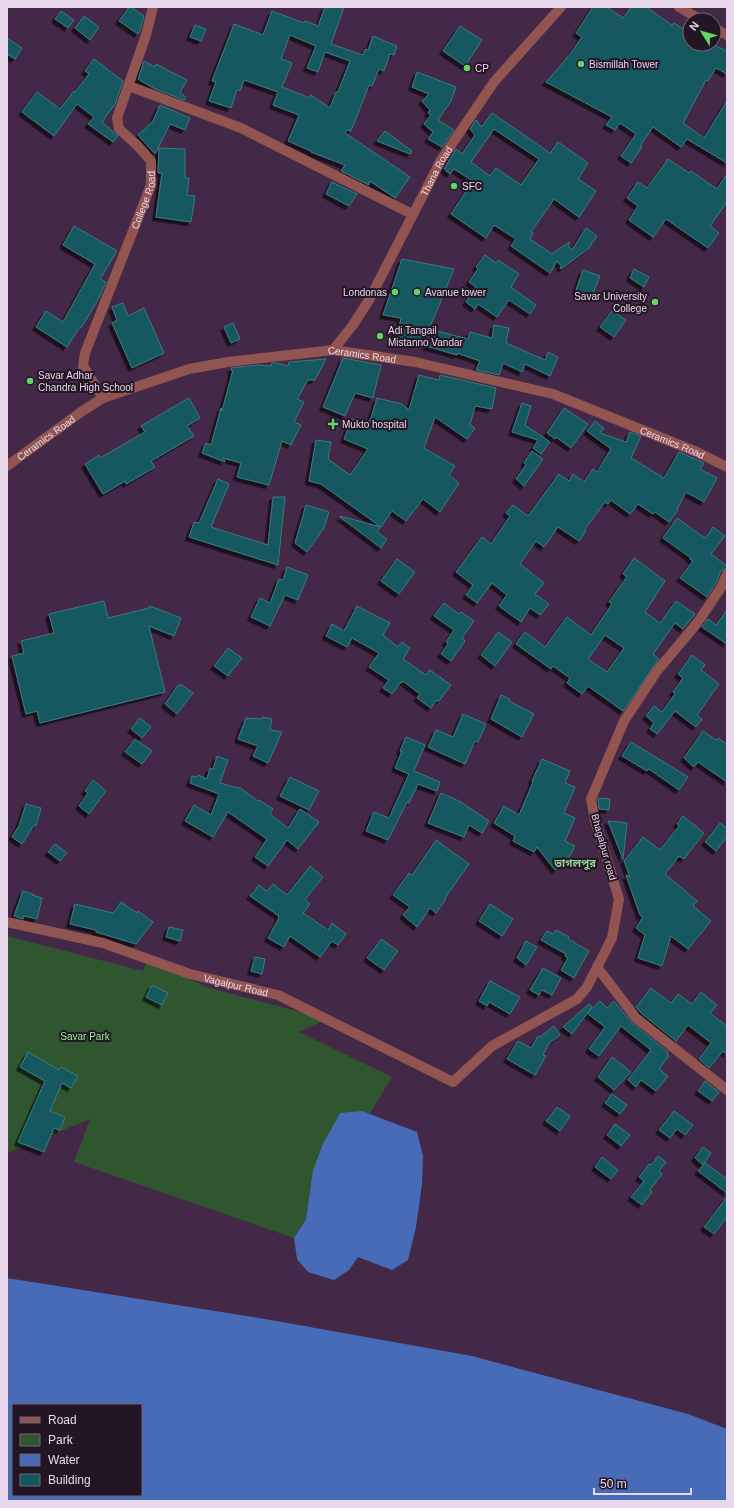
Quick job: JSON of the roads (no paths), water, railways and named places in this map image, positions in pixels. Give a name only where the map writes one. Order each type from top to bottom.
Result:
[{"type":"street","name":"College Road","points":[[103,398],[83,366],[85,353],[151,185],[151,161],[137,145],[119,130],[117,118],[146,35],[153,7]]},
{"type":"street","name":"Thana Road","points":[[333,350],[353,325],[369,300],[441,160],[494,82],[561,7]]},
{"type":"street","points":[[129,86],[241,128],[412,214]]},
{"type":"street","name":"Ceramics Road","points":[[7,466],[81,412],[103,398],[189,369],[228,362],[333,350],[416,362],[553,394],[697,452],[727,467]]},
{"type":"street","name":"Bhagalpur road","points":[[453,1082],[492,1046],[577,1000],[588,987],[612,938],[619,899],[595,820],[591,799],[624,721],[657,671],[698,622],[722,586],[727,574]]},
{"type":"street","name":"Vagalpur Road","points":[[7,922],[102,943],[190,974],[278,995],[453,1082]]},
{"type":"street","points":[[597,967],[636,1018],[727,1090]]},
{"type":"water","points":[[362,1111],[417,1132],[423,1156],[422,1184],[416,1227],[408,1260],[392,1270],[358,1257],[349,1270],[334,1280],[308,1272],[297,1259],[294,1238],[306,1219],[313,1170],[323,1144],[340,1113]]},
{"type":"water","points":[[7,1278],[265,1319],[472,1356],[688,1414],[727,1429],[727,1501],[7,1501]]},
{"type":"place","name":"Bismillah Tower","points":[[581,64]]},
{"type":"place","name":"CP","points":[[467,68]]},
{"type":"place","name":"SFC","points":[[454,186]]},
{"type":"place","name":"Londonas","points":[[395,292]]},
{"type":"place","name":"Avanue tower","points":[[417,292]]},
{"type":"place","name":"Savar University College","points":[[655,302]]},
{"type":"place","name":"Adi Tangail Mistanno Vandar","points":[[380,336]]},
{"type":"place","name":"Savar Adhar Chandra High School","points":[[30,381]]},
{"type":"place","name":"Mukto hospital","points":[[333,424]]},
{"type":"district","name":"ভাগলপুর","points":[[575,863]]},
{"type":"park label","name":"Savar Park","points":[[85,1036]]}]
